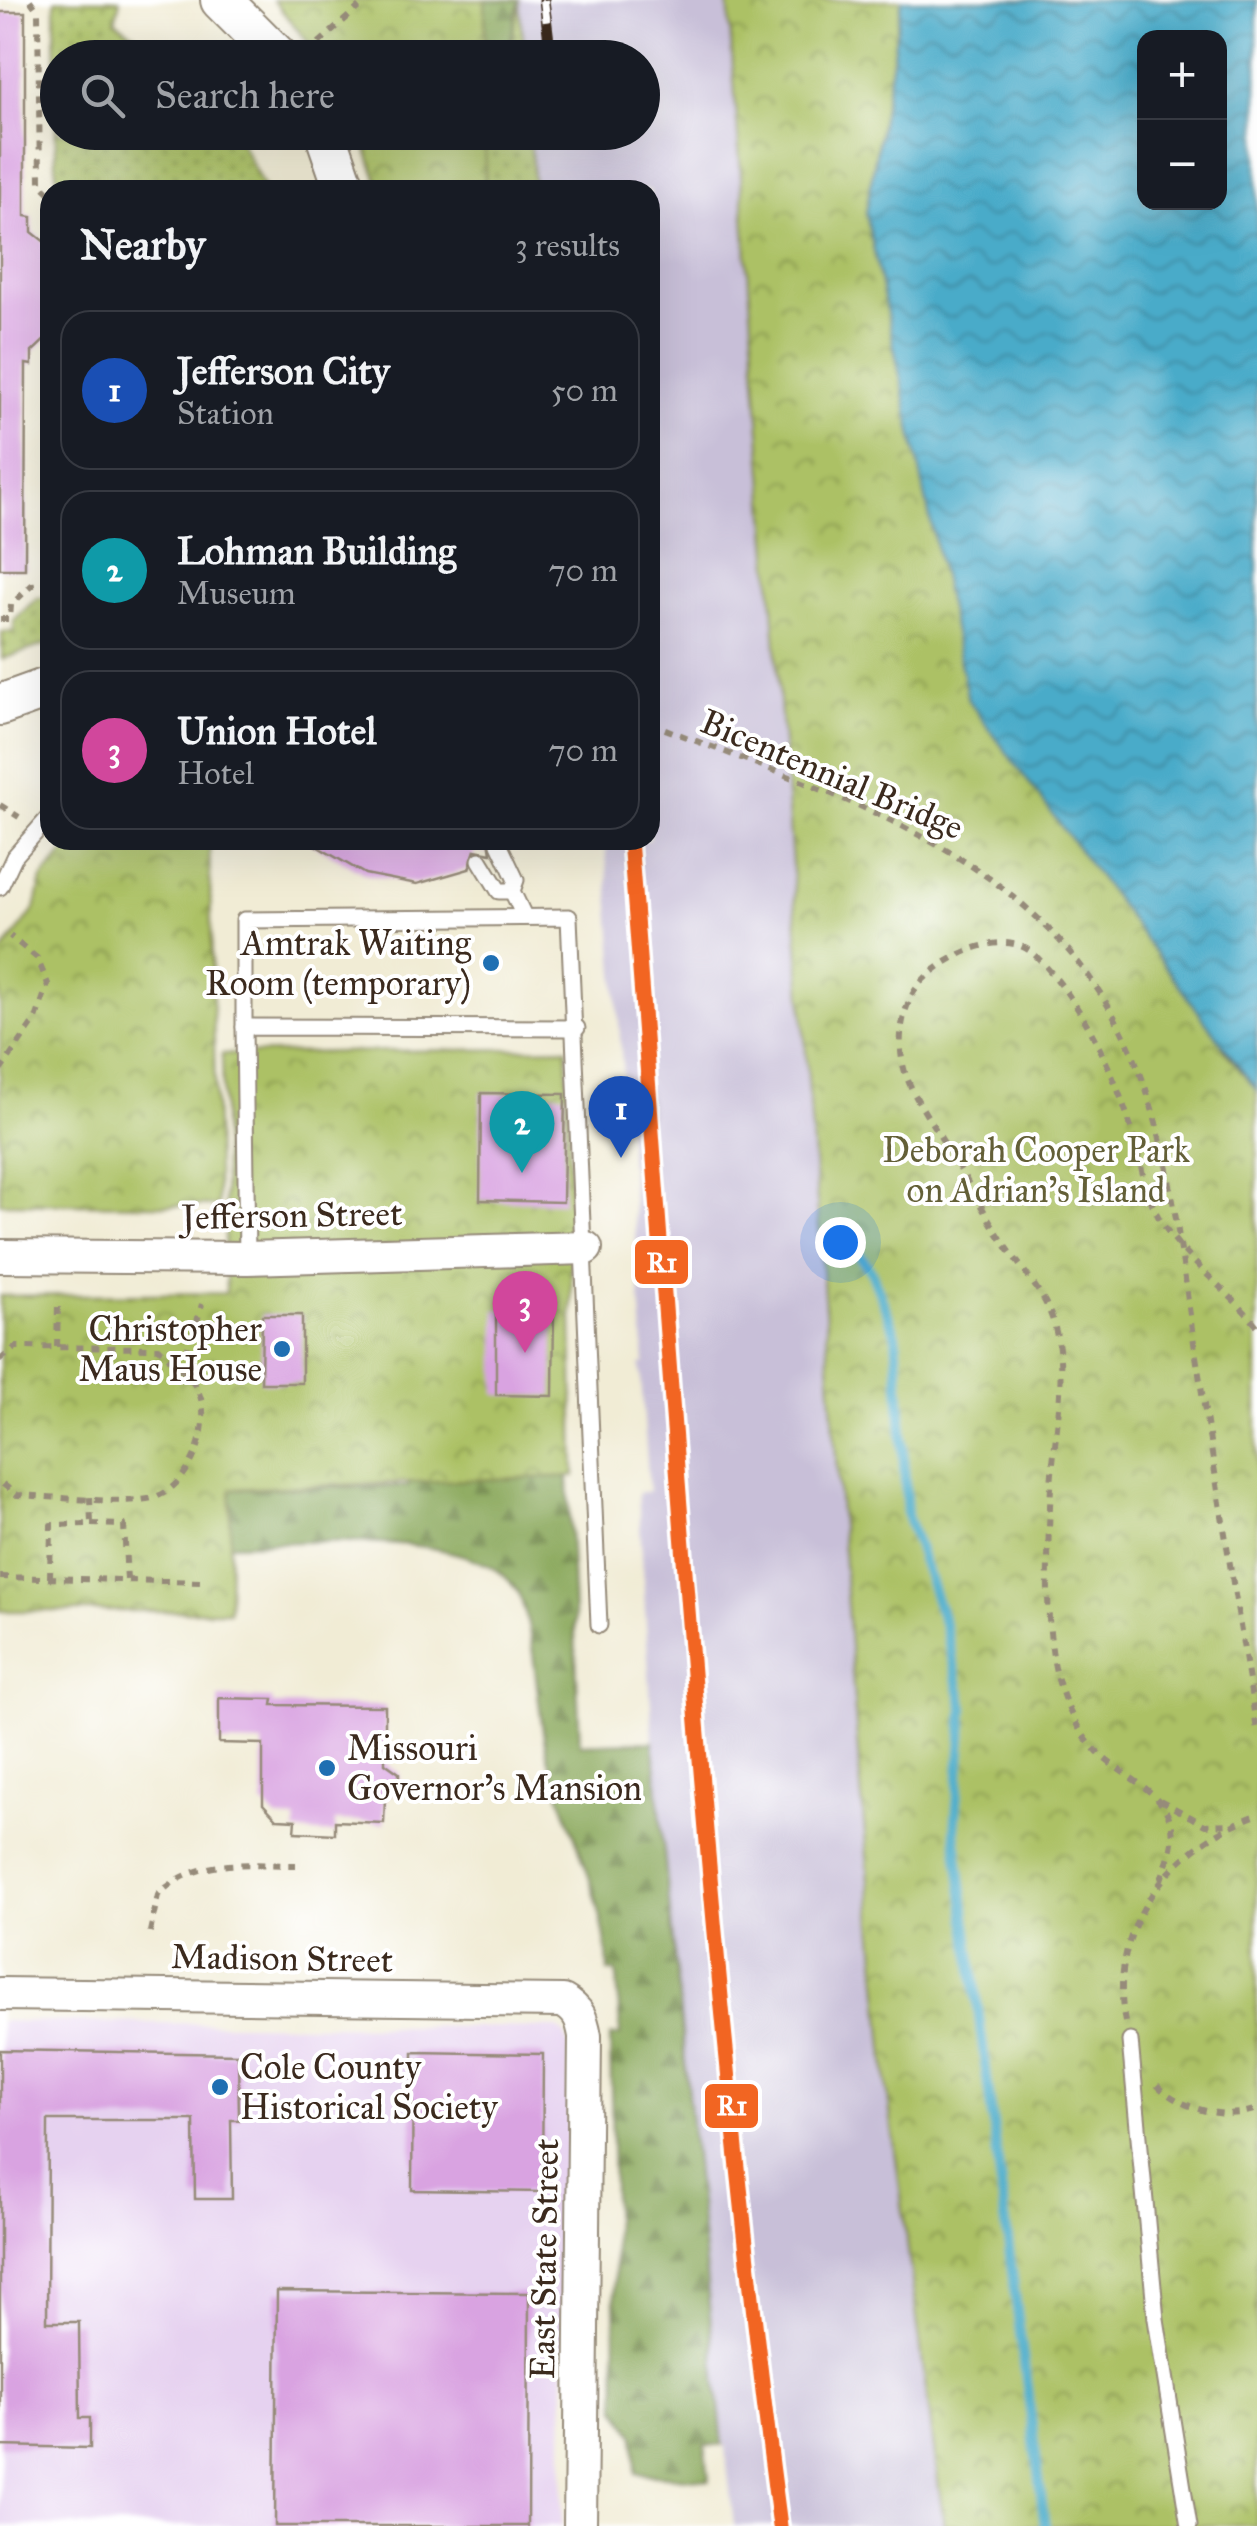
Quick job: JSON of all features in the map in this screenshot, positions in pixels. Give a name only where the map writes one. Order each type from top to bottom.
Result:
[{"type":"street","points":[[222,0],[261,40]]},
{"type":"street","points":[[331,150],[342,180]]},
{"type":"street","points":[[0,705],[40,691]]},
{"type":"street","name":"Jefferson Street","points":[[0,1256],[247,1258],[586,1248]]},
{"type":"street","name":"Madison Street","points":[[0,1994],[563,2002]]},
{"type":"street","name":"East State Street","points":[[563,2002],[580,2014],[585,2036],[580,2526]]},
{"type":"lane","points":[[0,888],[14,857],[40,827]]},
{"type":"lane","points":[[502,850],[516,880],[512,891],[523,914]]},
{"type":"lane","points":[[480,860],[499,890],[512,891]]},
{"type":"lane","points":[[247,1258],[244,920],[523,914],[570,917],[600,1626]]},
{"type":"lane","points":[[244,1027],[577,1028]]},
{"type":"lane","points":[[1130,2041],[1156,2319],[1188,2526]]},
{"type":"path","points":[[30,0],[38,10],[40,183]]},
{"type":"path","points":[[322,40],[358,7]]},
{"type":"path","points":[[0,619],[10,619],[11,605],[32,584],[40,584]]},
{"type":"path","name":"Bicentennial Bridge","points":[[660,727],[936,842],[1006,888],[1058,937],[1105,1001],[1150,1101],[1166,1170],[1257,1730]]},
{"type":"path","points":[[0,805],[19,817]]},
{"type":"path","points":[[0,1071],[36,1019],[48,984],[37,958],[10,936]]},
{"type":"path","points":[[1243,1820],[1205,1826],[1154,1797],[1097,1752],[1072,1714],[1058,1682],[1049,1631],[1051,1487],[1060,1370],[1055,1334],[1046,1304],[971,1192],[906,1075],[900,1044],[903,1020],[920,983],[934,970],[989,944],[1007,942],[1035,955],[1094,1038],[1121,1099],[1146,1191],[1160,1218],[1194,1263],[1228,1292],[1257,1326]]},
{"type":"path","points":[[57,1347],[58,1304]]},
{"type":"path","points":[[175,1366],[191,1342],[202,1304]]},
{"type":"path","points":[[0,1360],[16,1347],[158,1348],[198,1389],[201,1424],[196,1459],[180,1484],[153,1499],[17,1496],[0,1482]]},
{"type":"path","points":[[90,1497],[90,1524]]},
{"type":"path","points":[[50,1578],[52,1525],[90,1524],[124,1525],[127,1580]]},
{"type":"path","points":[[0,1577],[204,1582]]},
{"type":"path","points":[[1154,1797],[1173,1830],[1161,1880]]},
{"type":"path","points":[[1257,1815],[1205,1842],[1161,1880],[1142,1908],[1123,1954],[1123,2016],[1144,2072],[1169,2098],[1208,2112],[1257,2108]]},
{"type":"path","points":[[150,1932],[158,1895],[186,1873],[205,1866],[296,1864]]},
{"type":"shaded area","points":[[519,0],[728,0],[859,1767],[889,2104],[944,2526],[734,2526],[692,2163],[653,1741],[638,1493],[649,1491],[640,1364],[645,1363],[606,850],[660,850],[660,180],[533,180],[531,150],[660,150],[660,40],[523,40]]},
{"type":"shaded area","points":[[0,2021],[556,2028],[564,2033],[569,2045],[562,2526],[0,2526]]},
{"type":"green space","points":[[55,0],[120,0],[115,21],[144,40],[55,40]]},
{"type":"green space","points":[[273,0],[485,0],[485,40],[306,40]]},
{"type":"green space","points":[[400,0],[519,0],[511,40],[395,40]]},
{"type":"green space","name":"Deborah Cooper Park on Adrian's Island","points":[[728,0],[902,0],[866,213],[1225,1051],[1257,1091],[1257,2526],[944,2526],[889,2104],[859,1767]]},
{"type":"green space","points":[[519,1],[522,40],[511,40]]},
{"type":"green space","points":[[56,150],[245,150],[260,180],[60,180],[56,174]]},
{"type":"green space","points":[[367,150],[485,150],[485,180],[377,180]]},
{"type":"green space","points":[[485,150],[531,150],[533,180],[485,180]]},
{"type":"green space","points":[[40,598],[40,646],[2,659],[2,632],[14,632],[14,620]]},
{"type":"green space","points":[[66,850],[209,850],[218,1206],[0,1203],[0,955],[35,909],[42,879]]},
{"type":"green space","points":[[567,1048],[575,1476],[231,1489],[229,1611],[0,1611],[0,1296],[226,1293],[222,1054]]},
{"type":"green space","points":[[565,1416],[580,1744],[653,1741],[723,2445],[705,2445],[709,2480],[636,2473],[635,2436],[617,2408],[610,2036],[620,2035],[617,1972],[608,1972],[601,1916],[547,1753],[527,1621],[515,1588],[493,1569],[462,1555],[424,1547],[338,1541],[229,1544],[230,1489],[408,1486],[418,1447]]},
{"type":"water","points":[[902,0],[1257,0],[1257,1091],[968,700],[866,213]]},
{"type":"building","points":[[0,12],[25,12],[25,216],[32,217],[32,232],[40,238],[40,344],[32,352],[32,365],[26,364],[25,569],[0,569]]},
{"type":"building","points":[[323,850],[475,850],[469,869],[417,884],[365,874]]},
{"type":"building","points":[[481,1093],[565,1094],[563,1202],[480,1200]]},
{"type":"building","points":[[496,1310],[554,1310],[553,1396],[496,1395]]},
{"type":"building","name":"Christopher Maus House","points":[[262,1315],[302,1315],[302,1383],[261,1383]]},
{"type":"building","name":"Missouri Governor's Mansion","points":[[219,1698],[273,1699],[272,1705],[385,1706],[385,1763],[399,1773],[399,1789],[385,1797],[384,1823],[335,1821],[335,1834],[295,1832],[296,1820],[277,1819],[263,1804],[263,1744],[219,1743]]},
{"type":"building","points":[[0,2050],[238,2054],[239,2120],[231,2120],[232,2199],[195,2199],[194,2120],[48,2120],[47,2322],[79,2322],[80,2418],[90,2418],[90,2448],[0,2446]]},
{"type":"building","points":[[413,2052],[543,2054],[542,2192],[412,2190]]},
{"type":"building","points":[[277,2291],[529,2293],[528,2526],[275,2526]]},
{"type":"waterway","points":[[847,1238],[871,1271],[896,1335],[907,1515],[944,1623],[964,1708],[955,1831],[1045,2526]]},
{"type":"railway","points":[[544,0],[549,40]]},
{"type":"transit line","name":"R1","points":[[631,850],[712,1895],[754,2316],[780,2526]]},
{"type":"place","name":"Amtrak Waiting Room (temporary)","points":[[491,963]]},
{"type":"place","name":"Jefferson City","points":[[621,1158]]},
{"type":"place","name":"Lohman Building","points":[[522,1173]]},
{"type":"place","name":"Christopher Maus House","points":[[282,1349]]},
{"type":"place","name":"Union Hotel","points":[[525,1353]]},
{"type":"place","name":"Missouri Governor's Mansion","points":[[327,1768]]},
{"type":"place","name":"Cole County Historical Society","points":[[220,2087]]}]
